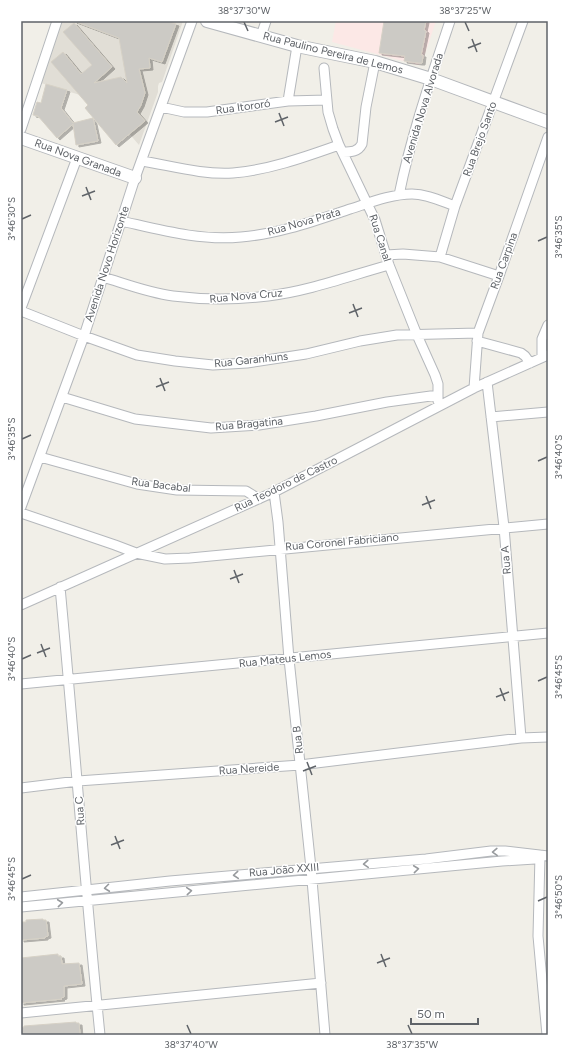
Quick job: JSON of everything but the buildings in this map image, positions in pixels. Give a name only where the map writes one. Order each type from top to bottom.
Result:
[{"type":"street","points":[[21,129],[57,21]]},
{"type":"street","name":"Avenida Novo Horizonte","points":[[21,507],[23,493],[40,457],[84,336],[121,221],[192,21]]},
{"type":"street","name":"Rua Paulino Pereira de Lemos","points":[[207,21],[297,46],[375,62],[431,79],[548,122]]},
{"type":"street","points":[[261,36],[266,21]]},
{"type":"street","name":"Avenida Nova Alvorada","points":[[399,195],[404,172],[431,79],[450,21]]},
{"type":"street","name":"Rua Brejo Santo","points":[[440,257],[455,206],[523,21]]},
{"type":"street","points":[[288,101],[297,46]]},
{"type":"street","points":[[142,161],[209,173],[233,173],[262,168],[341,149],[357,151],[362,144],[366,107],[375,62]]},
{"type":"street","name":"Rua Canal","points":[[324,68],[328,112],[341,149],[375,220],[389,265],[417,335],[435,374],[438,384],[438,407]]},
{"type":"street","name":"Rua Itororó","points":[[161,107],[184,112],[207,112],[288,101],[327,100]]},
{"type":"street","name":"Rua Carpina","points":[[474,388],[477,337],[500,276],[548,137]]},
{"type":"street","name":"Rua Nova Granada","points":[[21,138],[136,178]]},
{"type":"street","points":[[21,310],[77,158]]},
{"type":"street","name":"Rua Nova Prata","points":[[121,221],[185,235],[241,237],[292,228],[368,203],[399,195],[421,195],[455,206]]},
{"type":"street","points":[[386,255],[403,254],[440,257],[500,276]]},
{"type":"street","name":"Rua Nova Cruz","points":[[103,277],[149,291],[172,296],[198,299],[234,299],[269,296],[296,291],[389,265]]},
{"type":"street","name":"Rua Garanhuns","points":[[21,310],[84,336],[137,355],[174,361],[213,365],[247,363],[306,354],[360,341],[398,335],[417,335],[477,337],[521,353],[530,363]]},
{"type":"street","points":[[545,356],[542,339],[548,326]]},
{"type":"street","name":"Rua Teodoro de Castro","points":[[21,605],[274,492],[474,388],[545,356]]},
{"type":"street","name":"Rua A","points":[[487,382],[504,527],[521,738]]},
{"type":"street","name":"Rua Bragatina","points":[[62,397],[135,419],[212,428],[259,426],[387,402],[438,395]]},
{"type":"street","points":[[491,417],[548,412]]},
{"type":"street","name":"Rua Bacabal","points":[[40,457],[137,484],[177,490],[246,491],[258,499]]},
{"type":"street","name":"Rua B","points":[[274,492],[278,522],[289,659],[311,868],[325,1035]]},
{"type":"street","name":"Rua Coronel Fabriciano","points":[[21,513],[136,553],[165,559],[548,524]]},
{"type":"street","name":"Rua C","points":[[60,587],[100,1035]]},
{"type":"street","name":"Rua Mateus Lemos","points":[[21,684],[548,633]]},
{"type":"street","name":"Rua Nereide","points":[[21,788],[78,781],[300,765],[521,738],[548,737]]},
{"type":"street","name":"Rua João XXIII","points":[[21,897],[170,881],[426,859],[499,851],[544,857]]},
{"type":"street","points":[[544,857],[538,936],[544,963],[548,1035]]},
{"type":"street","name":"Rua João XXIII","points":[[21,907],[544,857]]},
{"type":"street","points":[[21,1012],[321,983]]},
{"type":"shaded area","points":[[62,21],[183,21],[162,82],[159,83],[158,92],[139,145],[98,97],[80,95],[41,83]]},
{"type":"shaded area","points":[[336,21],[436,21],[422,63],[418,65],[332,42]]}]
